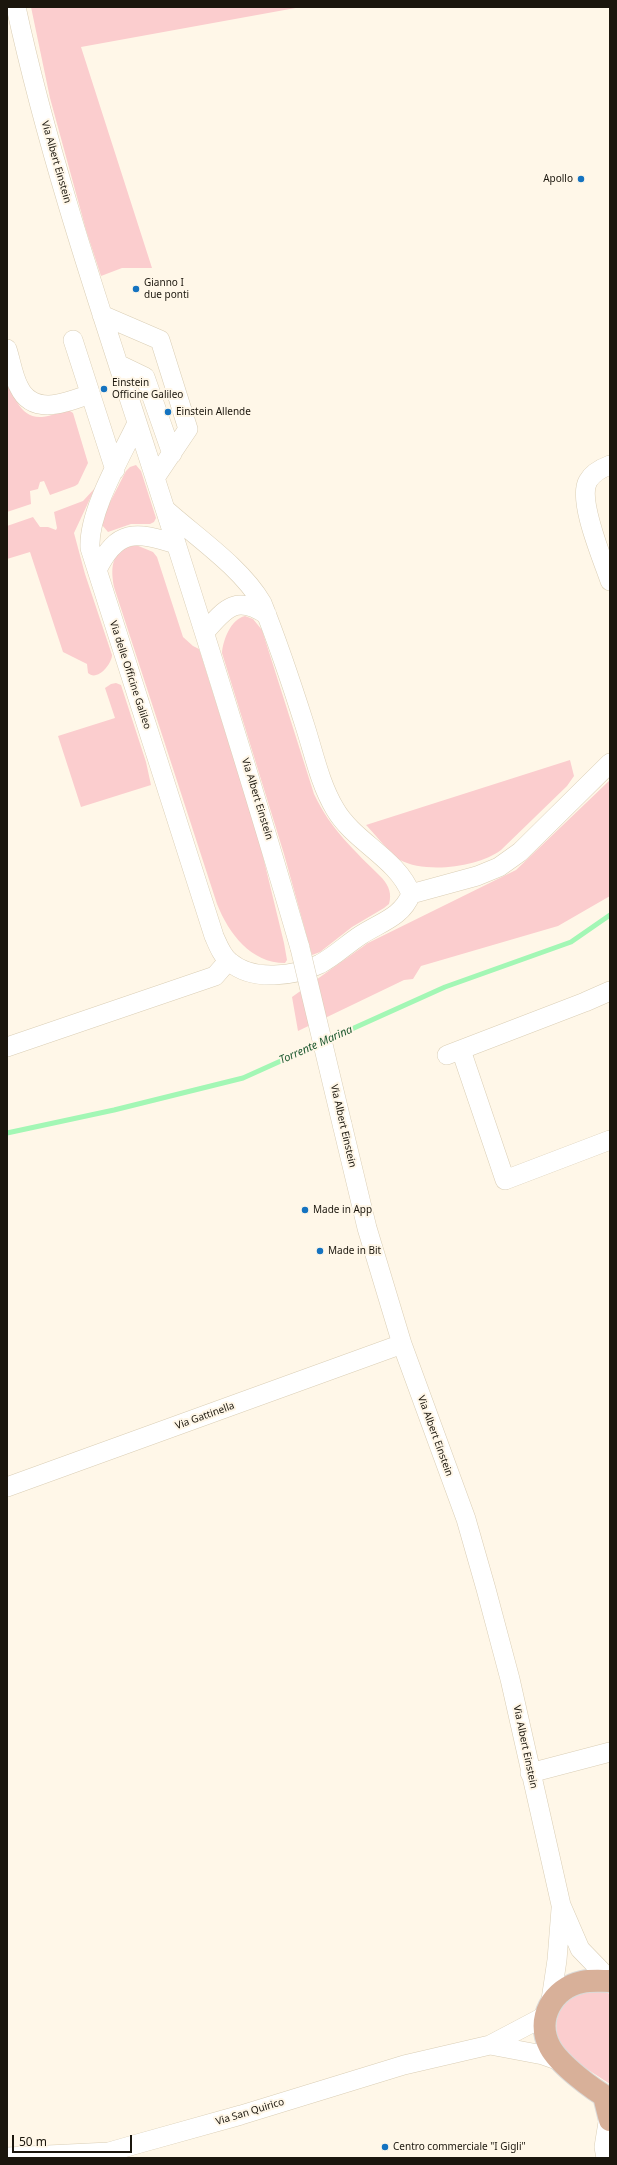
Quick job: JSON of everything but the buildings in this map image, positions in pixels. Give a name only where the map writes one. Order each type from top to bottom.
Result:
[{"type":"main road","name":"Via San Quirico","points":[[608,2108],[560,2061],[550,2048],[545,2036],[548,2008],[569,1986],[583,1981],[610,1981]]},
{"type":"street","name":"Via Albert Einstein","points":[[16,7],[30,73],[72,220],[205,632],[255,792],[300,948],[367,1228],[402,1344],[466,1519],[510,1679],[561,1906],[580,1949],[610,1981]]},
{"type":"street","points":[[102,315],[160,340],[188,428],[155,478]]},
{"type":"street","points":[[73,340],[115,470]]},
{"type":"street","points":[[7,349],[19,388],[26,398],[45,405],[58,406],[90,394]]},
{"type":"street","points":[[118,364],[145,377],[172,454]]},
{"type":"street","name":"Via delle Officine Galileo","points":[[137,423],[91,525],[90,548],[214,936],[228,961]]},
{"type":"street","points":[[610,465],[598,470],[588,481],[585,496],[589,516],[610,581]]},
{"type":"street","points":[[165,509],[252,587],[262,603],[287,668],[325,789],[335,810],[343,821],[400,875],[411,894]]},
{"type":"street","points":[[96,570],[103,557],[119,539],[140,535],[176,544]]},
{"type":"street","points":[[205,632],[223,613],[237,604],[246,604],[255,607],[267,615]]},
{"type":"street","points":[[411,894],[477,876],[499,867],[520,852],[610,763]]},
{"type":"street","points":[[7,1047],[215,976],[228,961],[248,972],[265,975],[283,974],[320,964],[368,930],[392,917],[407,905],[411,894]]},
{"type":"street","points":[[610,991],[454,1052],[505,1180],[610,1140]]},
{"type":"street","name":"Via Gattinella","points":[[7,1487],[402,1344]]},
{"type":"street","points":[[530,1773],[610,1752]]},
{"type":"street","name":"Via Albert Einstein","points":[[548,2008],[557,1960],[561,1906]]},
{"type":"street","name":"Via San Quirico","points":[[7,2157],[108,2152],[241,2115],[404,2065],[490,2045],[548,2008]]},
{"type":"street","name":"Via San Quirico","points":[[490,2045],[543,2055],[560,2061]]},
{"type":"street","points":[[606,2158],[604,2147],[608,2108]]},
{"type":"shaded area","points":[[31,7],[301,7],[81,47],[152,268],[122,268],[101,276],[86,230],[50,98]]},
{"type":"shaded area","points":[[7,377],[14,397],[18,404],[28,414],[34,417],[42,417],[66,411],[73,413],[88,463],[78,484],[75,486],[50,495],[44,481],[40,482],[38,489],[30,491],[31,504],[7,512]]},
{"type":"shaded area","points":[[136,465],[141,471],[156,518],[154,522],[150,524],[131,524],[108,532],[102,525],[107,508],[126,471],[130,467]]},
{"type":"shaded area","points":[[95,488],[74,533],[85,574],[112,655],[110,663],[100,674],[92,675],[88,673],[87,664],[63,652],[30,552],[7,559],[7,526],[33,517],[40,527],[48,527],[56,530],[57,528],[54,512],[83,501]]},
{"type":"shaded area","points":[[136,545],[153,552],[157,557],[183,637],[199,649],[258,836],[284,943],[287,960],[285,963],[273,962],[262,958],[243,945],[228,926],[217,904],[114,587],[112,572],[114,560],[122,551],[128,547]]},
{"type":"shaded area","points":[[245,616],[253,619],[262,630],[314,794],[336,829],[353,849],[382,878],[390,893],[389,904],[384,908],[352,927],[320,952],[312,955],[284,854],[222,653],[226,636],[232,626],[236,621]]},
{"type":"shaded area","points":[[116,683],[121,685],[146,762],[151,785],[81,807],[58,736],[115,718],[105,688]]},
{"type":"shaded area","points":[[570,760],[574,776],[567,786],[501,850],[480,861],[452,867],[424,867],[411,864],[397,858],[366,825]]},
{"type":"shaded area","points":[[610,780],[610,896],[558,926],[421,966],[413,979],[404,980],[298,1031],[292,997],[368,943],[516,870]]},
{"type":"shaded area","points":[[600,1990],[610,1994],[610,2084],[580,2064],[565,2051],[560,2044],[556,2028],[559,2013],[568,1999],[578,1993]]},
{"type":"waterway","name":"Torrente Marina","points":[[7,1133],[114,1110],[243,1078],[445,987],[571,942],[610,915]]},
{"type":"place","name":"Apollo","points":[[581,179]]},
{"type":"place","name":"Gianno I due ponti","points":[[136,289]]},
{"type":"place","name":"Einstein Officine Galileo","points":[[104,389]]},
{"type":"place","name":"Einstein Allende","points":[[168,412]]},
{"type":"place","name":"Made in App","points":[[305,1210]]},
{"type":"place","name":"Made in Bit","points":[[320,1251]]},
{"type":"place","name":"Centro commerciale \"I Gigli\"","points":[[385,2147]]}]
